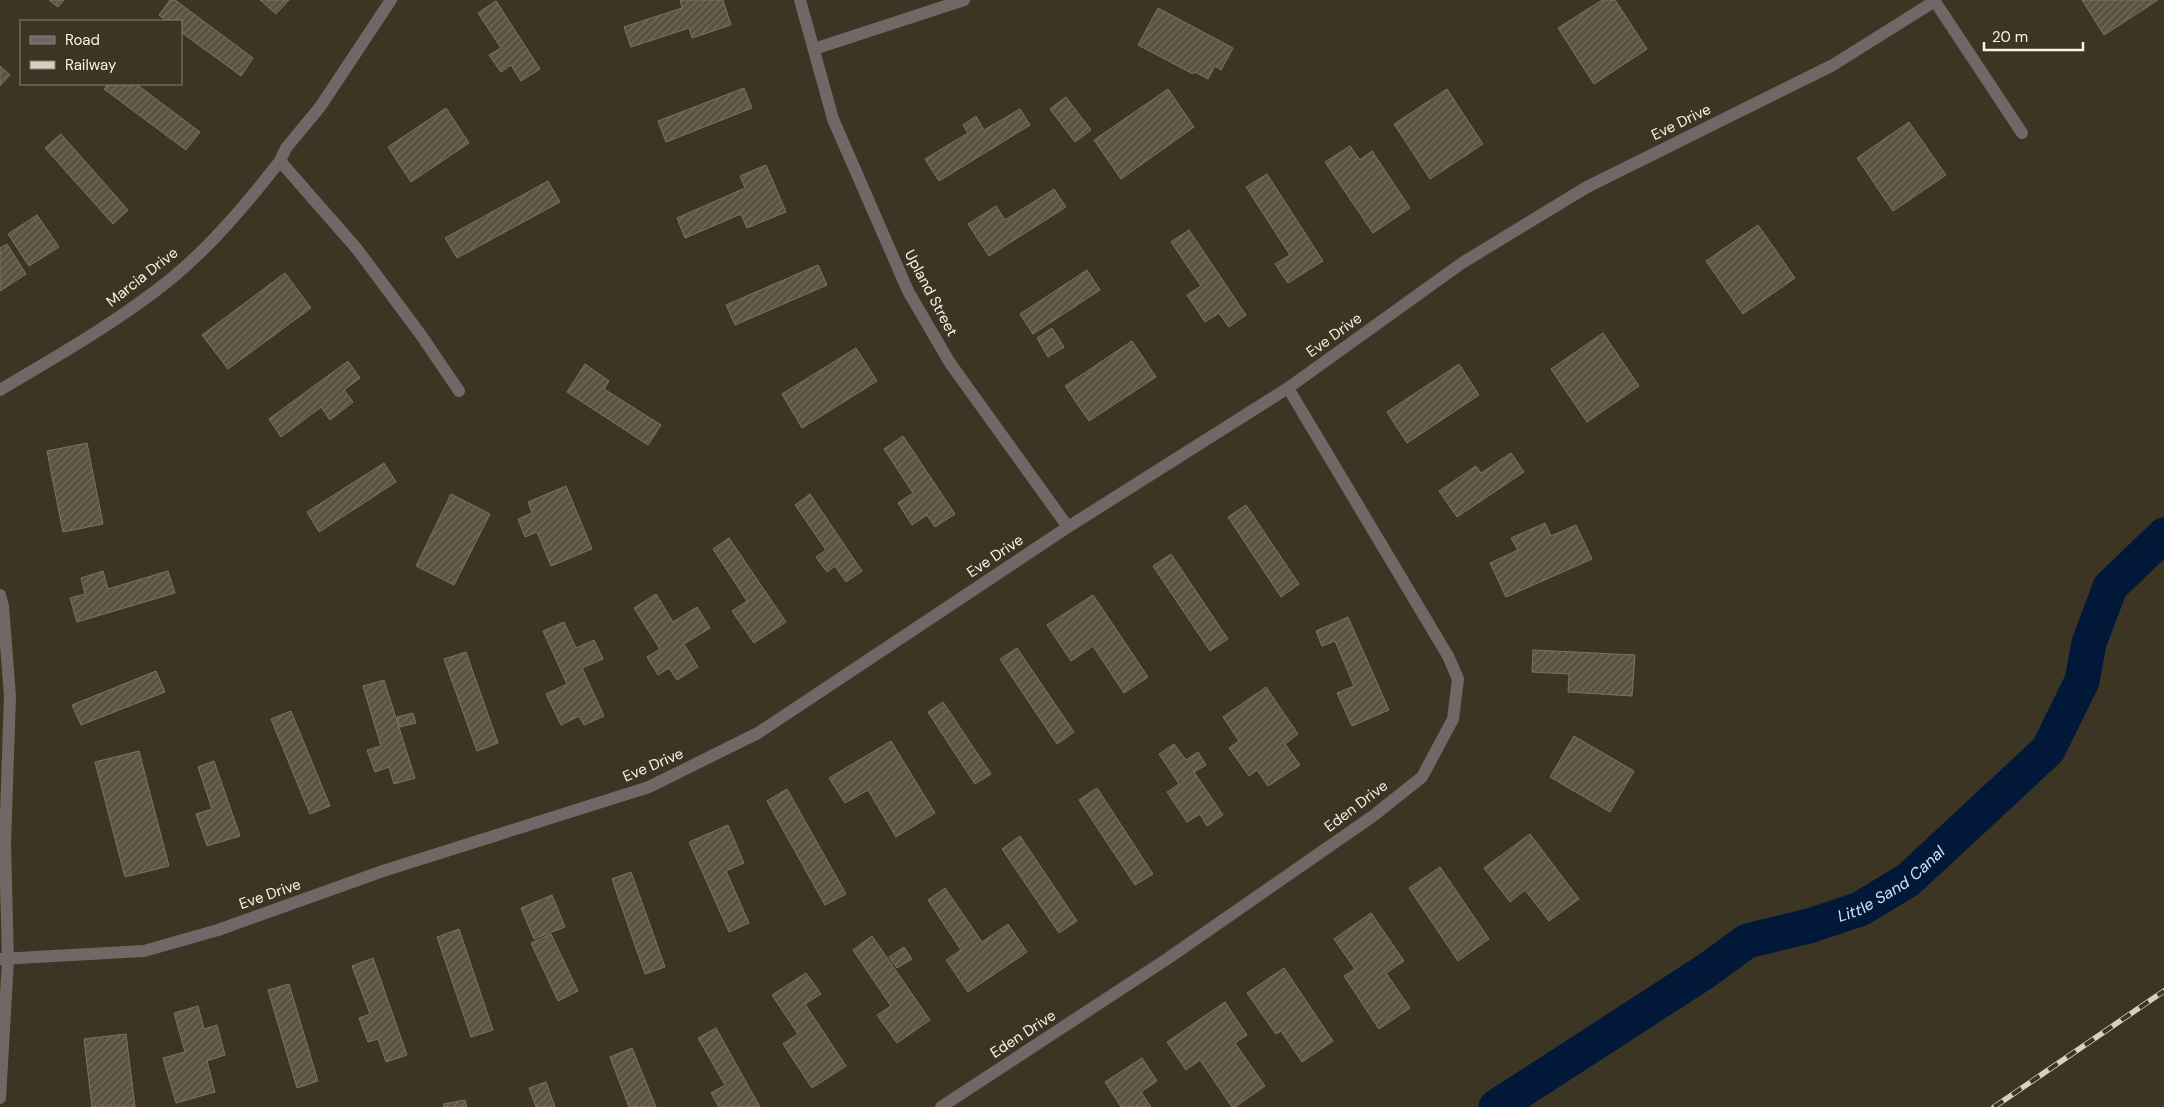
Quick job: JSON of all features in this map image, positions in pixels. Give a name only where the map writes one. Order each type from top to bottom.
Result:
[{"type":"street","name":"Marcia Drive","points":[[0,390],[88,338],[172,278],[238,214],[280,161],[286,148],[320,107],[390,0]]},
{"type":"street","name":"Upland Street","points":[[800,0],[833,119],[908,291],[950,363],[1068,528]]},
{"type":"street","points":[[814,48],[964,0]]},
{"type":"street","points":[[1935,0],[2022,133]]},
{"type":"street","name":"Eve Drive","points":[[4,959],[144,951],[218,930],[383,872],[649,787],[758,733],[1068,528],[1288,388],[1462,263],[1587,187],[1833,65],[1935,0]]},
{"type":"street","points":[[280,161],[357,249],[421,335],[459,391]]},
{"type":"street","name":"Eden Drive","points":[[941,1107],[1167,960],[1373,816],[1422,777],[1453,719],[1458,679],[1448,656],[1288,388]]},
{"type":"street","points":[[0,595],[3,606],[10,696],[0,1098]]},
{"type":"building","points":[[49,0],[64,0],[58,7]]},
{"type":"building","points":[[170,0],[175,0],[253,58],[241,76],[182,33],[182,20],[166,20],[159,15]]},
{"type":"building","points":[[260,0],[289,0],[276,14]]},
{"type":"building","points":[[680,0],[723,0],[731,25],[692,38],[689,28],[631,47],[624,27],[682,8]]},
{"type":"building","points":[[1602,0],[1615,0],[1647,49],[1594,84],[1558,28]]},
{"type":"building","points":[[2082,0],[2158,0],[2104,35]]},
{"type":"building","points":[[496,1],[540,69],[521,81],[511,65],[501,72],[489,55],[501,48],[478,13]]},
{"type":"building","points":[[1158,8],[1233,48],[1221,70],[1215,66],[1208,79],[1195,72],[1193,74],[1138,45]]},
{"type":"building","points":[[0,66],[10,75],[0,86]]},
{"type":"building","points":[[107,85],[137,85],[200,132],[186,150],[104,89]]},
{"type":"building","points":[[744,88],[752,108],[666,142],[658,121]]},
{"type":"building","points":[[1168,89],[1194,127],[1121,179],[1094,140]]},
{"type":"building","points":[[1447,89],[1483,144],[1430,179],[1394,124]]},
{"type":"building","points":[[1066,97],[1091,130],[1075,142],[1050,109]]},
{"type":"building","points":[[446,108],[469,143],[411,182],[388,147]]},
{"type":"building","points":[[1020,109],[1030,125],[939,181],[925,159],[968,133],[963,125],[976,116],[984,130]]},
{"type":"building","points":[[1909,122],[1946,175],[1893,211],[1857,158]]},
{"type":"building","points":[[61,134],[128,210],[113,224],[45,148]]},
{"type":"building","points":[[1350,146],[1360,160],[1372,151],[1410,208],[1373,233],[1325,162]]},
{"type":"building","points":[[766,165],[786,212],[747,228],[741,214],[685,238],[677,218],[745,188],[740,176]]},
{"type":"building","points":[[1267,174],[1323,261],[1288,283],[1275,264],[1290,255],[1246,187]]},
{"type":"building","points":[[548,181],[560,202],[457,258],[445,238]]},
{"type":"building","points":[[1054,189],[1066,207],[989,256],[968,224],[996,206],[1005,220]]},
{"type":"building","points":[[37,215],[59,247],[29,266],[8,234]]},
{"type":"building","points":[[1758,225],[1795,278],[1743,314],[1706,261]]},
{"type":"building","points":[[1189,230],[1246,315],[1229,327],[1219,313],[1205,322],[1187,295],[1201,286],[1171,242]]},
{"type":"building","points":[[7,244],[26,274],[0,291],[0,248]]},
{"type":"building","points":[[818,265],[827,285],[735,325],[726,305]]},
{"type":"building","points":[[1087,270],[1100,290],[1033,334],[1020,314]]},
{"type":"building","points":[[285,273],[311,308],[228,369],[202,335]]},
{"type":"building","points":[[1052,328],[1064,347],[1048,357],[1037,338]]},
{"type":"building","points":[[1603,333],[1639,386],[1587,422],[1551,369]]},
{"type":"building","points":[[1132,341],[1156,377],[1089,421],[1065,386]]},
{"type":"building","points":[[856,348],[877,381],[802,428],[782,394]]},
{"type":"building","points":[[348,361],[360,378],[344,390],[353,402],[330,420],[321,407],[281,437],[269,419]]},
{"type":"building","points":[[585,364],[609,381],[604,389],[661,425],[648,445],[567,392]]},
{"type":"building","points":[[1459,364],[1479,395],[1407,443],[1387,412]]},
{"type":"building","points":[[903,436],[955,514],[935,527],[927,515],[912,525],[898,503],[913,493],[884,449]]},
{"type":"building","points":[[87,443],[103,524],[63,532],[47,451]]},
{"type":"building","points":[[1511,453],[1524,472],[1457,517],[1439,491],[1476,466],[1481,473]]},
{"type":"building","points":[[384,463],[396,482],[319,532],[307,512]]},
{"type":"building","points":[[566,486],[592,549],[551,566],[537,532],[525,537],[518,519],[532,513],[528,502]]},
{"type":"building","points":[[451,494],[490,514],[454,585],[416,566]]},
{"type":"building","points":[[810,494],[862,571],[846,582],[835,566],[827,572],[816,557],[826,550],[795,505]]},
{"type":"building","points":[[1246,505],[1299,584],[1281,597],[1228,517]]},
{"type":"building","points":[[1545,523],[1551,536],[1576,525],[1592,559],[1506,597],[1490,563],[1518,550],[1511,538]]},
{"type":"building","points":[[729,538],[786,622],[754,643],[732,611],[747,601],[713,549]]},
{"type":"building","points":[[1171,554],[1228,639],[1210,651],[1153,566]]},
{"type":"building","points":[[103,571],[108,589],[168,571],[175,593],[77,622],[70,598],[85,594],[81,578]]},
{"type":"building","points":[[656,594],[673,622],[697,607],[710,628],[684,644],[698,667],[677,680],[669,668],[658,675],[647,657],[660,649],[634,608]]},
{"type":"building","points":[[1093,595],[1148,677],[1124,693],[1093,646],[1071,661],[1047,625]]},
{"type":"building","points":[[1348,617],[1389,710],[1352,726],[1337,693],[1354,686],[1335,641],[1322,646],[1316,631]]},
{"type":"building","points":[[564,622],[576,648],[594,640],[603,659],[582,668],[604,716],[584,725],[579,716],[561,725],[546,694],[567,684],[543,631]]},
{"type":"building","points":[[1017,648],[1074,732],[1057,744],[1000,659]]},
{"type":"building","points":[[1533,650],[1635,655],[1632,696],[1568,692],[1569,674],[1532,672]]},
{"type":"building","points":[[466,652],[498,743],[477,751],[444,659]]},
{"type":"building","points":[[156,671],[165,692],[81,725],[72,705]]},
{"type":"building","points":[[384,680],[415,778],[394,784],[389,767],[375,772],[367,750],[381,746],[363,686]]},
{"type":"building","points":[[1266,687],[1298,734],[1285,744],[1300,765],[1268,786],[1257,770],[1249,776],[1229,748],[1239,741],[1223,717]]},
{"type":"building","points":[[943,702],[991,774],[975,784],[928,712]]},
{"type":"building","points":[[291,711],[330,806],[310,814],[271,719]]},
{"type":"building","points":[[413,713],[416,723],[400,727],[397,717]]},
{"type":"building","points":[[1574,736],[1634,771],[1610,812],[1550,777]]},
{"type":"building","points":[[891,741],[935,813],[896,837],[868,790],[845,803],[829,778]]},
{"type":"building","points":[[1174,744],[1186,760],[1198,752],[1206,765],[1194,772],[1223,815],[1207,826],[1200,814],[1187,822],[1167,792],[1179,784],[1159,754]]},
{"type":"building","points":[[139,751],[169,866],[125,877],[95,762]]},
{"type":"building","points":[[214,761],[240,836],[207,846],[196,814],[212,809],[198,767]]},
{"type":"building","points":[[1097,788],[1153,874],[1135,885],[1079,800]]},
{"type":"building","points":[[787,789],[846,894],[825,905],[767,801]]},
{"type":"building","points":[[728,825],[744,863],[726,871],[749,923],[729,932],[689,842]]},
{"type":"building","points":[[1530,834],[1579,899],[1549,921],[1525,890],[1510,902],[1484,868]]},
{"type":"building","points":[[1020,836],[1077,921],[1059,933],[1002,849]]},
{"type":"building","points":[[1440,867],[1489,939],[1458,961],[1409,888]]},
{"type":"building","points":[[631,872],[665,967],[645,974],[612,879]]},
{"type":"building","points":[[945,888],[982,942],[1008,924],[1027,952],[968,992],[946,960],[961,950],[928,900]]},
{"type":"building","points":[[552,895],[565,927],[534,939],[521,908]]},
{"type":"building","points":[[1371,913],[1404,961],[1386,973],[1410,1008],[1379,1029],[1344,976],[1355,969],[1334,939]]},
{"type":"building","points":[[459,929],[493,1030],[471,1037],[437,937]]},
{"type":"building","points":[[551,934],[578,991],[558,1001],[531,943]]},
{"type":"building","points":[[872,936],[930,1020],[897,1043],[877,1015],[891,1006],[853,950]]},
{"type":"building","points":[[904,947],[912,959],[897,968],[889,957]]},
{"type":"building","points":[[373,958],[407,1055],[386,1062],[378,1039],[368,1042],[359,1018],[370,1014],[352,966]]},
{"type":"building","points":[[1284,968],[1333,1041],[1302,1062],[1281,1031],[1276,1034],[1247,993]]},
{"type":"building","points":[[806,973],[821,994],[805,1004],[846,1066],[812,1088],[783,1044],[798,1034],[772,995]]},
{"type":"building","points":[[289,984],[318,1081],[297,1088],[268,990]]},
{"type":"building","points":[[1225,1002],[1247,1035],[1235,1043],[1265,1086],[1235,1107],[1232,1107],[1200,1060],[1186,1070],[1167,1042]]},
{"type":"building","points":[[198,1006],[204,1029],[217,1025],[225,1055],[207,1061],[215,1092],[176,1103],[163,1058],[185,1052],[174,1013]]},
{"type":"building","points":[[716,1028],[760,1107],[719,1107],[711,1093],[725,1085],[698,1038]]},
{"type":"building","points":[[126,1034],[135,1107],[92,1107],[84,1039]]},
{"type":"building","points":[[632,1048],[656,1107],[629,1107],[610,1057]]},
{"type":"building","points":[[1142,1058],[1157,1081],[1141,1092],[1151,1107],[1121,1107],[1105,1082]]},
{"type":"building","points":[[546,1082],[555,1107],[536,1107],[529,1088]]},
{"type":"building","points":[[465,1100],[467,1107],[444,1107],[443,1104]]},
{"type":"waterway","name":"Little Sand Canal","points":[[1496,1107],[1706,971],[1747,941],[1809,926],[1860,909],[1908,880],[2048,750],[2082,681],[2089,643],[2110,587],[2164,535]]},
{"type":"railway","points":[[1994,1107],[2164,991]]}]
